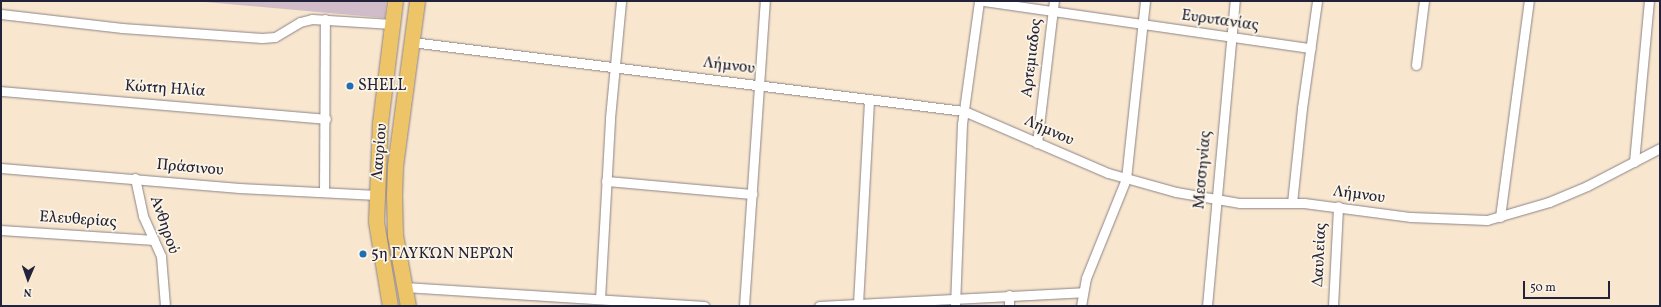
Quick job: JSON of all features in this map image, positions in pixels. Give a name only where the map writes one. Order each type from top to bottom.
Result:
[{"type":"main road","name":"Λαυρίου","points":[[390,306],[377,236],[377,195],[380,123],[395,1]]},
{"type":"main road","name":"Λαυρίου","points":[[408,306],[395,235],[394,188],[417,1]]},
{"type":"street","points":[[600,298],[606,181],[614,68],[621,1]]},
{"type":"street","points":[[744,306],[765,1]]},
{"type":"street","points":[[955,302],[964,111],[979,1]]},
{"type":"street","name":"Ευρυτανίας","points":[[982,1],[1311,48]]},
{"type":"street","name":"Αρτεμιαδος","points":[[1038,142],[1054,1]]},
{"type":"street","points":[[1081,306],[1083,292],[1126,179],[1145,1]]},
{"type":"street","name":"Μεσσηνίας","points":[[1207,306],[1215,200],[1230,37],[1235,1]]},
{"type":"street","points":[[1292,203],[1318,1]]},
{"type":"street","points":[[1416,65],[1424,1]]},
{"type":"street","points":[[1500,217],[1529,1]]},
{"type":"street","points":[[1634,162],[1649,1]]},
{"type":"street","points":[[1,14],[122,28],[262,38],[275,37],[300,22],[326,19],[392,24]]},
{"type":"street","points":[[324,192],[326,19]]},
{"type":"street","name":"Λήμνου","points":[[412,42],[964,111],[1126,179],[1215,200],[1338,206],[1444,220],[1473,221],[1500,217],[1549,202],[1634,162],[1660,148]]},
{"type":"street","name":"Κώττη Ηλία","points":[[1,91],[326,119]]},
{"type":"street","points":[[858,304],[869,99]]},
{"type":"street","name":"Πράσινου","points":[[1,168],[136,178],[239,188],[377,195]]},
{"type":"street","name":"Ανθηρού","points":[[136,178],[143,216],[161,256],[165,306]]},
{"type":"street","points":[[606,181],[752,194]]},
{"type":"street","name":"Δαυλείας","points":[[1333,306],[1338,206]]},
{"type":"street","name":"Ελευθερίας","points":[[1,230],[154,240]]},
{"type":"street","points":[[404,287],[600,298],[674,305],[704,306]]},
{"type":"street","points":[[820,306],[955,302],[1009,295],[1083,292]]},
{"type":"street","points":[[1009,295],[1009,306]]},
{"type":"shaded area","points":[[194,1],[386,1],[385,18]]},
{"type":"place","name":"SHELL","points":[[350,86]]},
{"type":"place","name":"5η ΓΛΥΚΏΝ ΝΕΡΏΝ","points":[[363,254]]}]
